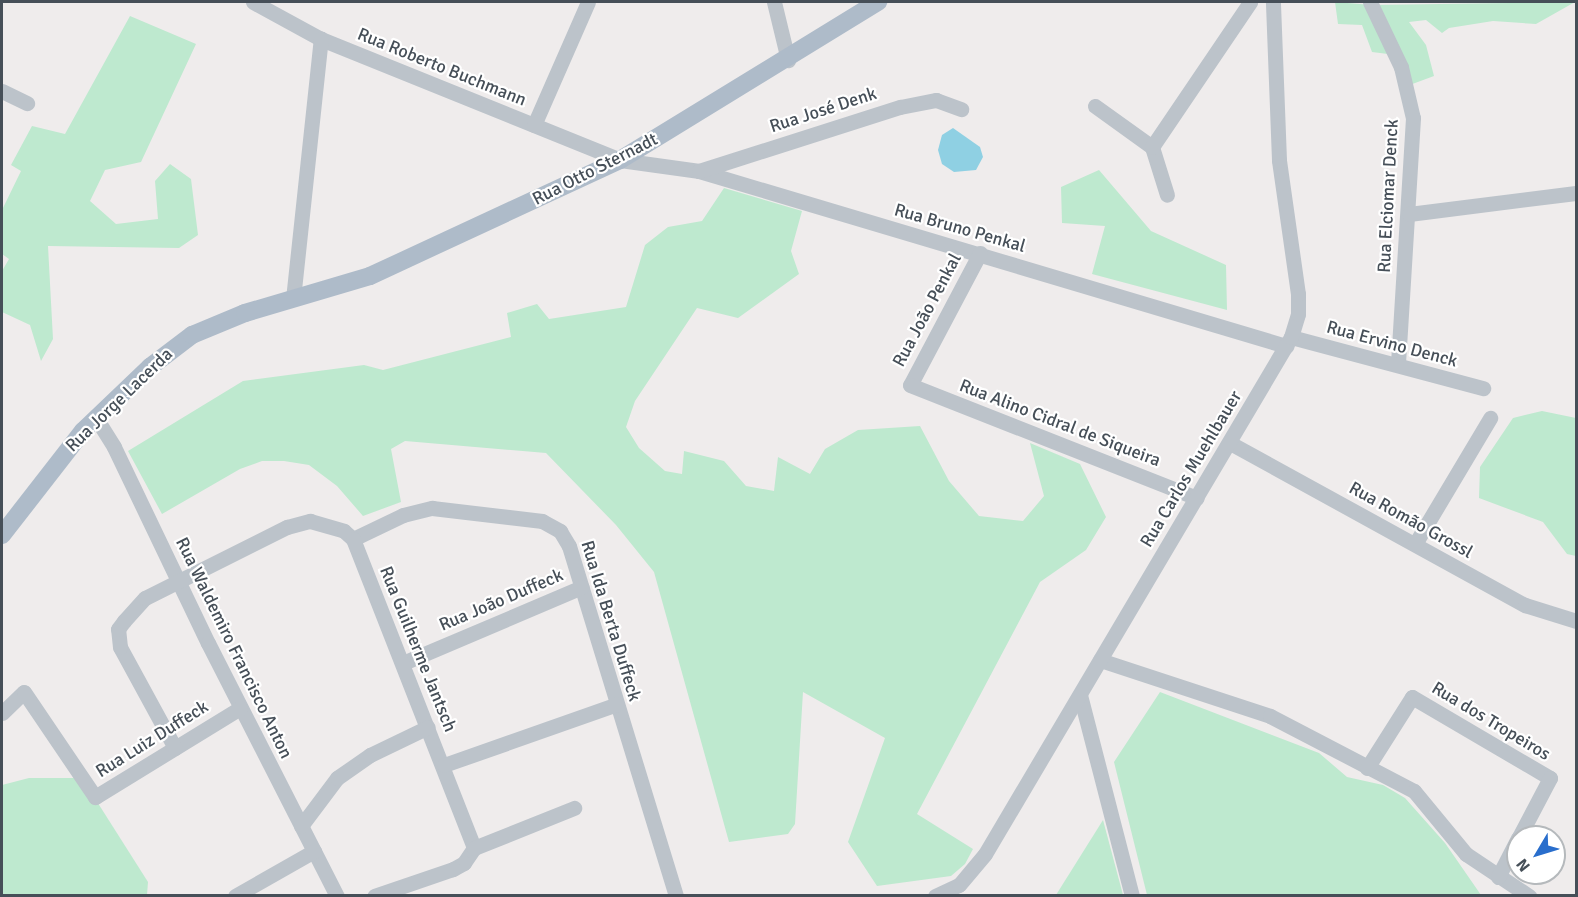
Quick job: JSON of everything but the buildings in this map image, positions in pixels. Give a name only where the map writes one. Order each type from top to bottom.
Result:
[{"type":"main road","name":"Rua Otto Sternadt","points":[[294,299],[370,276],[620,160],[788,60],[879,2]]},
{"type":"main road","name":"Rua Jorge Lacerda","points":[[2,535],[96,418],[166,352],[192,334],[245,313],[294,299]]},
{"type":"street","name":"Rua Roberto Buchmann","points":[[253,2],[321,39],[620,160]]},
{"type":"street","points":[[534,125],[588,2]]},
{"type":"street","points":[[774,2],[788,60]]},
{"type":"street","points":[[1152,147],[1250,2]]},
{"type":"street","name":"Rua Carlos Muehlbauer","points":[[935,896],[959,885],[979,865],[1288,342],[1298,314],[1298,294],[1279,160],[1273,2]]},
{"type":"street","name":"Rua Elciomar Denck","points":[[1370,2],[1401,67],[1411,102],[1413,133],[1409,214],[1398,365]]},
{"type":"street","points":[[294,299],[321,39]]},
{"type":"street","points":[[2,91],[27,103]]},
{"type":"street","name":"Rua José Denk","points":[[699,171],[908,105],[936,100],[961,109]]},
{"type":"street","points":[[1095,106],[1152,147],[1167,195]]},
{"type":"street","name":"Rua Bruno Penkal","points":[[620,160],[699,171],[1288,342]]},
{"type":"street","points":[[1409,214],[1576,193]]},
{"type":"street","name":"Rua João Penkal","points":[[909,385],[980,254]]},
{"type":"street","name":"Rua Ervino Denck","points":[[1288,342],[1398,365],[1483,388]]},
{"type":"street","name":"Rua Alino Cidral de Siqueira","points":[[909,385],[1197,498]]},
{"type":"street","name":"Rua Waldemiro Francisco Anton","points":[[96,418],[114,447],[240,708],[337,896]]},
{"type":"street","points":[[1415,544],[1490,418]]},
{"type":"street","name":"Rua Romão Grossl","points":[[1230,443],[1525,605],[1576,621]]},
{"type":"street","name":"Rua Ida Berta Duffeck","points":[[353,539],[404,515],[432,508],[542,521],[552,525],[566,539],[676,896]]},
{"type":"street","points":[[175,748],[117,638],[124,621],[145,598],[298,522],[331,525],[353,539]]},
{"type":"street","name":"Rua Guilherme Jantsch","points":[[353,539],[444,765],[474,848]]},
{"type":"street","name":"Rua João Duffeck","points":[[403,663],[582,588]]},
{"type":"street","points":[[1100,660],[1270,716],[1421,797],[1466,854],[1529,896]]},
{"type":"street","name":"Rua Luiz Duffeck","points":[[2,713],[24,692],[95,797],[240,708]]},
{"type":"street","points":[[1080,695],[1132,896]]},
{"type":"street","name":"Rua dos Tropeiros","points":[[1367,768],[1412,697],[1550,778],[1525,825]]},
{"type":"street","points":[[444,765],[617,704]]},
{"type":"street","points":[[301,826],[337,777],[370,755],[428,727]]},
{"type":"street","points":[[374,896],[453,869],[464,863],[474,848],[574,808]]},
{"type":"street","points":[[235,896],[314,851]]},
{"type":"street","points":[[1498,877],[1506,861]]},
{"type":"green space","points":[[1335,2],[1372,5],[1575,2],[1536,24],[1493,21],[1449,28],[1442,33],[1426,20],[1409,22],[1426,45],[1434,76],[1407,86],[1396,55],[1372,52],[1362,25],[1338,24]]},
{"type":"green space","points":[[130,16],[196,44],[141,162],[105,170],[90,201],[116,224],[158,219],[155,181],[170,164],[191,179],[198,235],[179,248],[48,246],[53,339],[41,361],[30,325],[2,312],[2,271],[9,259],[2,254],[2,210],[21,171],[11,165],[32,126],[65,134]]},
{"type":"green space","points":[[1099,170],[1151,231],[1226,265],[1227,310],[1092,274],[1105,226],[1062,223],[1061,187]]},
{"type":"green space","points":[[724,188],[802,211],[791,251],[799,274],[738,318],[697,308],[635,401],[626,427],[639,448],[665,471],[682,474],[684,451],[724,461],[746,486],[774,491],[778,457],[810,474],[825,449],[858,430],[920,426],[949,481],[979,516],[1023,521],[1044,496],[1030,443],[1080,464],[1106,517],[1086,550],[1040,582],[917,814],[973,849],[965,864],[951,876],[877,886],[848,842],[885,738],[803,692],[795,824],[788,834],[729,842],[654,572],[616,525],[546,453],[405,441],[391,449],[401,502],[363,516],[337,486],[309,465],[284,461],[262,461],[240,469],[162,514],[128,451],[243,381],[364,365],[383,370],[511,337],[507,313],[537,304],[549,319],[626,307],[645,245],[668,227],[702,221]]},
{"type":"green space","points":[[1542,411],[1576,418],[1576,556],[1567,554],[1543,522],[1479,498],[1480,467],[1513,418]]},
{"type":"green space","points":[[1160,692],[1319,753],[1347,777],[1383,785],[1405,798],[1445,843],[1481,895],[1147,895],[1114,762]]},
{"type":"green space","points":[[29,778],[82,778],[148,882],[147,895],[2,895],[2,785]]},
{"type":"green space","points":[[1103,820],[1123,895],[1056,895]]},
{"type":"water","points":[[953,128],[980,147],[983,157],[976,170],[954,172],[942,164],[938,150],[942,135]]}]
